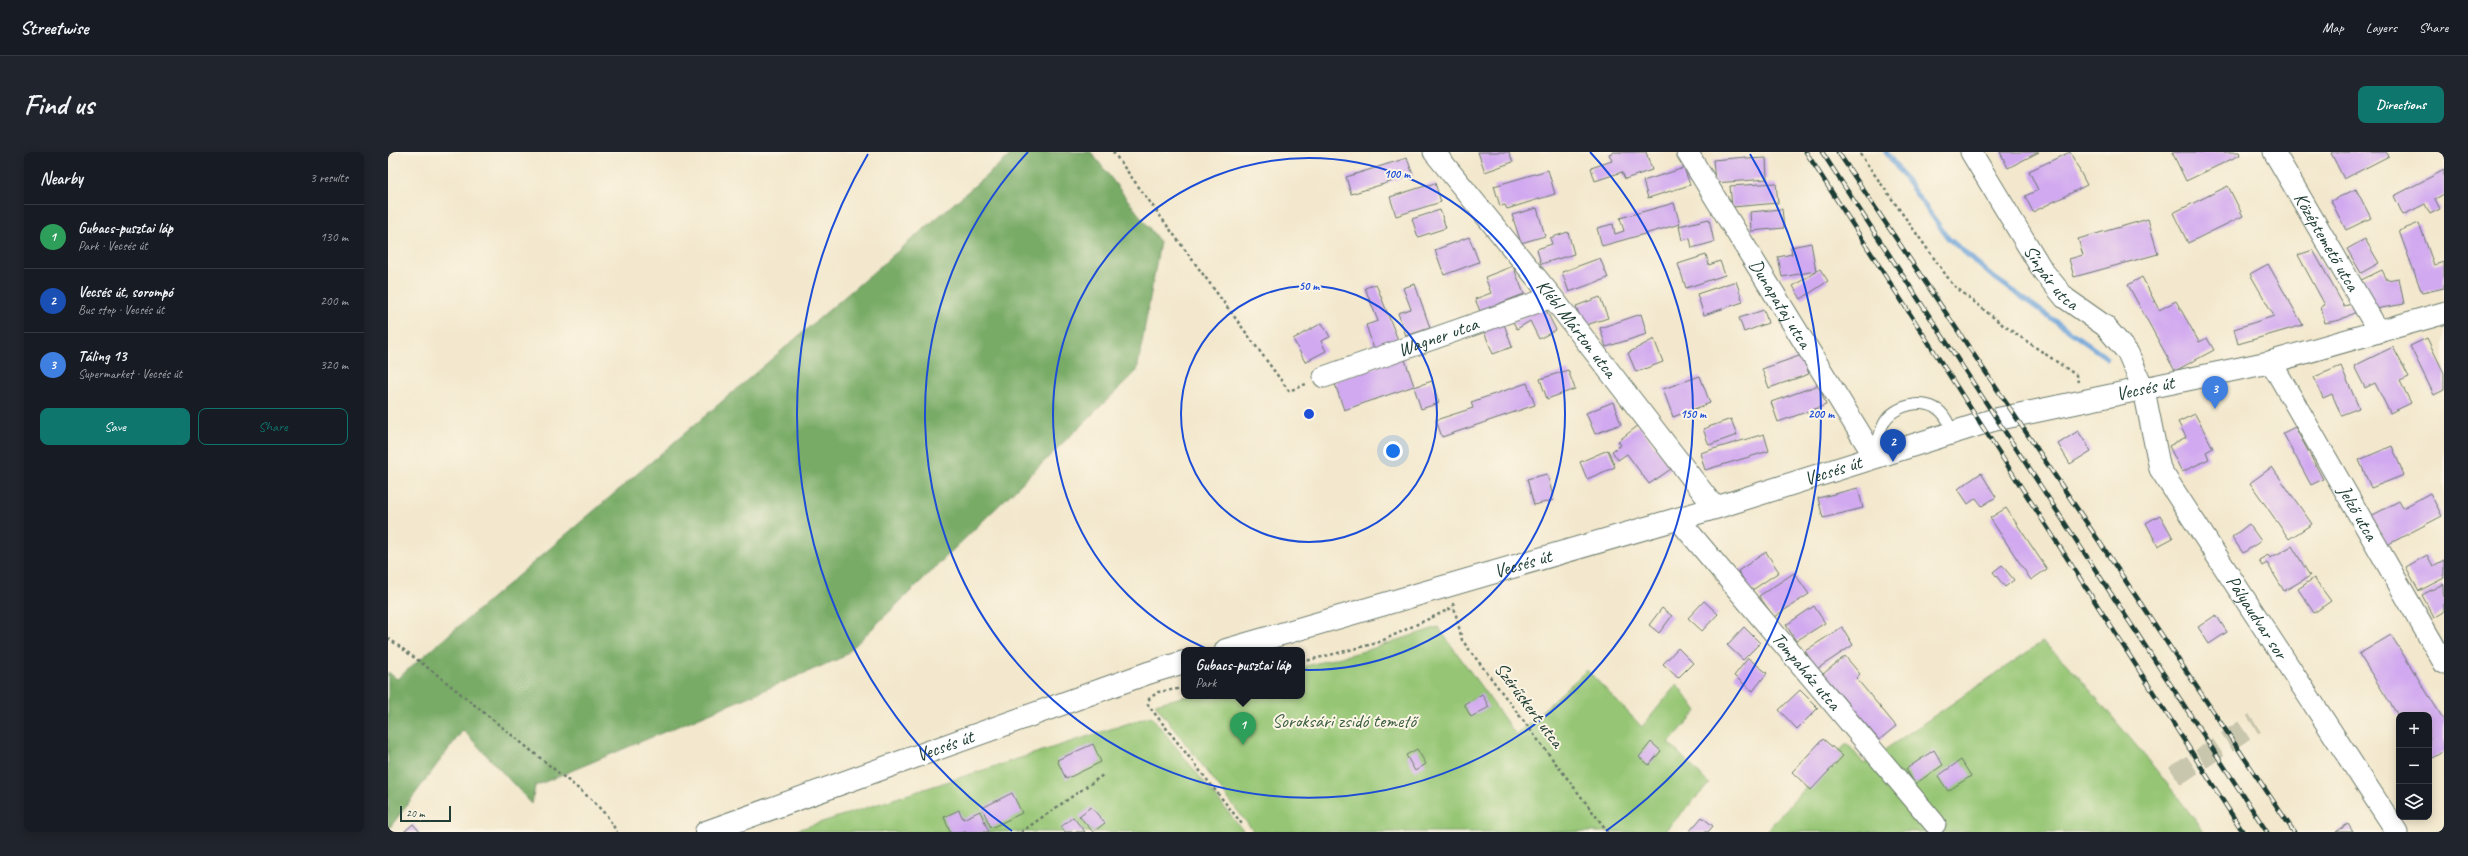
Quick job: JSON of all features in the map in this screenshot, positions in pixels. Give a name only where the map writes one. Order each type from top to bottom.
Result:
[{"type":"street","name":"Klébl Márton utca","points":[[1434,152],[1552,297],[1715,508]]},
{"type":"street","name":"Dunapataj utca","points":[[1687,152],[1874,456]]},
{"type":"street","name":"Sínpár utca","points":[[1971,152],[2043,271],[2065,298],[2105,326],[2128,353],[2144,390]]},
{"type":"street","name":"Középtemető utca","points":[[2274,152],[2379,332]]},
{"type":"street","name":"Wagner utca","points":[[1324,377],[1552,297]]},
{"type":"street","name":"Vecsés út","points":[[1236,647],[1715,508],[1874,456],[1993,420],[2144,390],[2271,362],[2444,313]]},
{"type":"street","name":"Jelző utca","points":[[2271,362],[2444,663]]},
{"type":"street","name":"Pályaudvar sor","points":[[2144,390],[2160,469],[2398,832]]},
{"type":"street","name":"Tompaház utca","points":[[1678,519],[1935,824]]},
{"type":"street","name":"Vecsés út","points":[[706,832],[1148,673],[1181,663]]},
{"type":"lane","points":[[1874,456],[1884,421],[1895,411],[1909,405],[1927,406],[1940,410],[1947,419],[1953,433]]},
{"type":"path","points":[[1113,152],[1289,391],[1324,377]]},
{"type":"path","points":[[1860,154],[1953,285],[2002,324],[2076,375],[2085,401]]},
{"type":"path","name":"Szérűskert utca","points":[[1449,586],[1462,640],[1608,832]]},
{"type":"path","points":[[1305,661],[1376,643],[1454,607]]},
{"type":"path","points":[[388,638],[435,673],[591,799],[607,816],[617,832]]},
{"type":"path","points":[[1181,688],[1158,692],[1148,699],[1148,705],[1242,824]]},
{"type":"path","points":[[1021,832],[1103,775]]},
{"type":"green space","points":[[1014,152],[1091,152],[1160,242],[1137,371],[843,657],[535,786],[532,804],[463,730],[388,830],[388,672],[397,679]]},
{"type":"green space","name":"Soroksári zsidó temető","points":[[1438,627],[1516,735],[1587,670],[1642,727],[1677,684],[1697,711],[1669,743],[1709,784],[1664,832],[1254,832],[1155,704],[1181,698],[1181,699],[1305,699],[1305,666],[1368,650]]},
{"type":"green space","points":[[2042,642],[2069,667],[2134,742],[2204,832],[1765,832],[1847,743],[1864,764]]},
{"type":"green space","points":[[1151,716],[1244,832],[791,832]]},
{"type":"building","points":[[1478,152],[1509,152],[1513,162],[1485,172]]},
{"type":"building","points":[[1614,152],[1646,152],[1652,170],[1625,179],[1622,172],[1595,181],[1591,168],[1612,161],[1609,154]]},
{"type":"building","points":[[2000,152],[2039,152],[2008,168]]},
{"type":"building","points":[[2070,152],[2087,185],[2033,212],[2025,196],[2038,190],[2029,171]]},
{"type":"building","points":[[2172,152],[2239,152],[2240,155],[2186,181]]},
{"type":"building","points":[[2386,152],[2389,156],[2344,179],[2331,153]]},
{"type":"building","points":[[1746,157],[1746,159],[1766,158],[1767,179],[1715,183],[1713,160]]},
{"type":"building","points":[[1407,158],[1413,175],[1351,194],[1346,177]]},
{"type":"building","points":[[1684,168],[1690,185],[1648,198],[1643,181]]},
{"type":"building","points":[[1548,170],[1555,194],[1507,209],[1505,205],[1500,206],[1494,186]]},
{"type":"building","points":[[2444,170],[2444,194],[2435,199],[2440,209],[2430,214],[2425,204],[2403,215],[2394,196]]},
{"type":"building","points":[[1435,183],[1441,202],[1396,216],[1390,197]]},
{"type":"building","points":[[1776,183],[1778,203],[1732,207],[1730,186]]},
{"type":"building","points":[[2228,186],[2243,216],[2188,243],[2173,213]]},
{"type":"building","points":[[2356,189],[2371,218],[2346,230],[2331,201]]},
{"type":"building","points":[[1674,203],[1680,224],[1602,246],[1597,228],[1613,224],[1615,234],[1624,231],[1620,218]]},
{"type":"building","points":[[1537,208],[1545,236],[1521,243],[1512,215]]},
{"type":"building","points":[[1782,209],[1784,228],[1751,231],[1750,212]]},
{"type":"building","points":[[1440,210],[1446,228],[1418,237],[1412,219]]},
{"type":"building","points":[[1709,219],[1714,242],[1692,248],[1690,238],[1682,240],[1679,226]]},
{"type":"building","points":[[2148,219],[2158,254],[2074,277],[2069,259],[2083,255],[2078,239]]},
{"type":"building","points":[[2419,223],[2434,265],[2444,262],[2444,288],[2422,293],[2399,231]]},
{"type":"building","points":[[1568,232],[1574,254],[1541,264],[1537,249],[1552,244],[1550,238]]},
{"type":"building","points":[[1469,237],[1479,262],[1444,275],[1435,250]]},
{"type":"building","points":[[2365,239],[2379,263],[2361,273],[2347,249]]},
{"type":"building","points":[[1811,243],[1816,271],[1782,277],[1778,257],[1792,254],[1791,247]]},
{"type":"building","points":[[2313,250],[2344,306],[2352,304],[2356,312],[2340,320],[2325,323],[2321,307],[2325,305],[2298,255]]},
{"type":"building","points":[[1706,255],[1709,265],[1720,261],[1725,275],[1686,288],[1678,264]]},
{"type":"building","points":[[1600,258],[1608,278],[1569,292],[1562,272]]},
{"type":"building","points":[[2268,264],[2303,325],[2238,344],[2234,329],[2274,316],[2250,274]]},
{"type":"building","points":[[1513,266],[1524,294],[1480,311],[1475,299],[1491,293],[1485,277]]},
{"type":"building","points":[[1820,269],[1828,281],[1801,299],[1793,286]]},
{"type":"building","points":[[2382,270],[2387,280],[2399,278],[2404,304],[2376,309],[2361,280]]},
{"type":"building","points":[[2142,277],[2159,310],[2176,301],[2199,342],[2207,338],[2214,350],[2175,371],[2128,285]]},
{"type":"building","points":[[1736,281],[1743,302],[1704,315],[1697,294]]},
{"type":"building","points":[[1376,284],[1398,340],[1374,349],[1366,325],[1378,321],[1365,288]]},
{"type":"building","points":[[1415,284],[1430,328],[1406,336],[1398,313],[1411,309],[1403,288]]},
{"type":"building","points":[[1600,297],[1608,318],[1583,326],[1576,306]]},
{"type":"building","points":[[1544,306],[1556,330],[1539,339],[1530,321],[1517,329],[1513,322]]},
{"type":"building","points":[[1764,310],[1768,323],[1744,332],[1739,318]]},
{"type":"building","points":[[1641,314],[1647,334],[1606,347],[1600,328]]},
{"type":"building","points":[[1503,321],[1512,347],[1493,354],[1483,329]]},
{"type":"building","points":[[1322,323],[1330,337],[1321,341],[1326,351],[1305,362],[1293,339]]},
{"type":"building","points":[[2427,338],[2444,373],[2444,390],[2434,395],[2410,346]]},
{"type":"building","points":[[1654,339],[1663,362],[1636,372],[1628,353]]},
{"type":"building","points":[[2393,347],[2409,377],[2400,381],[2411,403],[2390,413],[2375,383],[2365,388],[2354,366]]},
{"type":"building","points":[[1802,355],[1809,374],[1769,388],[1762,369]]},
{"type":"building","points":[[1404,357],[1414,386],[1344,410],[1334,381]]},
{"type":"building","points":[[2341,366],[2359,408],[2341,415],[2332,394],[2323,398],[2314,377]]},
{"type":"building","points":[[1568,370],[1575,389],[1547,399],[1540,379]]},
{"type":"building","points":[[1700,376],[1710,403],[1673,417],[1663,389]]},
{"type":"building","points":[[1432,381],[1439,403],[1421,409],[1414,387]]},
{"type":"building","points":[[1527,383],[1535,405],[1442,437],[1436,420],[1473,408],[1471,402]]},
{"type":"building","points":[[1819,385],[1826,405],[1778,422],[1771,402]]},
{"type":"building","points":[[1613,402],[1621,424],[1595,434],[1586,413]]},
{"type":"building","points":[[2195,414],[2213,448],[2206,452],[2209,459],[2182,472],[2169,446],[2186,437],[2178,422]]},
{"type":"building","points":[[1731,419],[1737,435],[1709,445],[1703,429]]},
{"type":"building","points":[[1639,425],[1671,469],[1649,484],[1627,454],[1618,460],[1612,451],[1621,445],[1618,441]]},
{"type":"building","points":[[2295,427],[2323,479],[2311,485],[2283,433]]},
{"type":"building","points":[[2078,431],[2091,451],[2070,464],[2058,444]]},
{"type":"building","points":[[1764,434],[1769,451],[1705,470],[1700,453]]},
{"type":"building","points":[[2392,446],[2404,475],[2371,488],[2359,460]]},
{"type":"building","points":[[1608,450],[1615,467],[1587,479],[1580,462]]},
{"type":"building","points":[[2272,467],[2312,524],[2289,539],[2250,483]]},
{"type":"building","points":[[1981,473],[1996,497],[1982,506],[1976,498],[1968,504],[1958,489]]},
{"type":"building","points":[[1547,474],[1554,500],[1534,505],[1527,479]]},
{"type":"building","points":[[1858,488],[1863,508],[1823,518],[1818,498]]},
{"type":"building","points":[[2430,493],[2442,516],[2387,545],[2371,516],[2399,501],[2403,508]]},
{"type":"building","points":[[2006,508],[2047,569],[2031,580],[1990,518]]},
{"type":"building","points":[[2160,515],[2173,538],[2158,546],[2146,523]]},
{"type":"building","points":[[2249,524],[2261,541],[2243,553],[2232,537]]},
{"type":"building","points":[[2292,546],[2310,576],[2284,591],[2267,563],[2262,566],[2259,560],[2268,555],[2270,558]]},
{"type":"building","points":[[1766,552],[1779,572],[1751,591],[1738,571]]},
{"type":"building","points":[[2427,555],[2433,566],[2444,560],[2444,578],[2419,591],[2406,567]]},
{"type":"building","points":[[2002,565],[2014,580],[2005,587],[1993,572]]},
{"type":"building","points":[[1794,573],[1809,594],[1774,617],[1759,596]]},
{"type":"building","points":[[2314,578],[2331,601],[2314,613],[2298,589]]},
{"type":"building","points":[[2443,584],[2444,612],[2434,618],[2422,595]]},
{"type":"building","points":[[1704,601],[1718,614],[1702,631],[1688,618]]},
{"type":"building","points":[[1814,606],[1825,623],[1796,641],[1786,625]]},
{"type":"building","points":[[1662,608],[1672,616],[1659,633],[1649,625]]},
{"type":"building","points":[[2216,615],[2227,632],[2209,644],[2198,627]]},
{"type":"building","points":[[1744,627],[1760,643],[1743,660],[1727,645]]},
{"type":"building","points":[[1842,627],[1853,645],[1817,669],[1805,651]]},
{"type":"building","points":[[2391,635],[2444,720],[2444,751],[2432,758],[2432,712],[2396,712],[2359,654]]},
{"type":"building","points":[[1678,648],[1693,663],[1678,678],[1663,664]]},
{"type":"building","points":[[1845,656],[1860,674],[1856,678],[1896,726],[1879,740],[1823,674]]},
{"type":"building","points":[[1748,658],[1767,673],[1753,691],[1734,676]]},
{"type":"building","points":[[1800,690],[1818,708],[1797,729],[1779,710]]},
{"type":"building","points":[[1482,694],[1489,707],[1471,717],[1464,704]]},
{"type":"building","points":[[1823,739],[1843,756],[1811,790],[1792,772]]},
{"type":"building","points":[[1651,742],[1661,751],[1649,765],[1639,757]]},
{"type":"building","points":[[1093,744],[1101,762],[1066,779],[1057,760]]},
{"type":"building","points":[[1417,749],[1426,764],[1415,771],[1406,755]]},
{"type":"building","points":[[1934,750],[1943,765],[1915,784],[1906,769]]},
{"type":"building","points":[[1961,760],[1971,776],[1948,791],[1938,776]]},
{"type":"building","points":[[1012,793],[1022,813],[991,828],[982,808]]},
{"type":"building","points":[[1091,807],[1105,823],[1093,832],[1079,816]]},
{"type":"building","points":[[959,810],[963,819],[980,811],[989,832],[950,832],[944,817]]},
{"type":"building","points":[[1073,817],[1085,832],[1065,832],[1061,827]]},
{"type":"building","points":[[1702,817],[1713,826],[1708,832],[1689,832]]},
{"type":"building","points":[[413,824],[420,832],[404,832]]},
{"type":"building","points":[[2348,824],[2353,832],[2336,832]]},
{"type":"waterway","points":[[1886,152],[1948,238],[1992,276],[2107,358]]},
{"type":"tunnel","points":[[2175,776],[2255,723]]},
{"type":"railway","points":[[1806,152],[2243,832]]},
{"type":"railway","points":[[1822,152],[2267,832]]},
{"type":"railway","points":[[1838,152],[2294,832]]},
{"type":"place","name":"Táling 13","points":[[2215,409]]},
{"type":"place","name":"Vecsés út, sorompó","points":[[1893,462]]},
{"type":"place","name":"Gubacs-pusztai láp","points":[[1243,745]]}]
